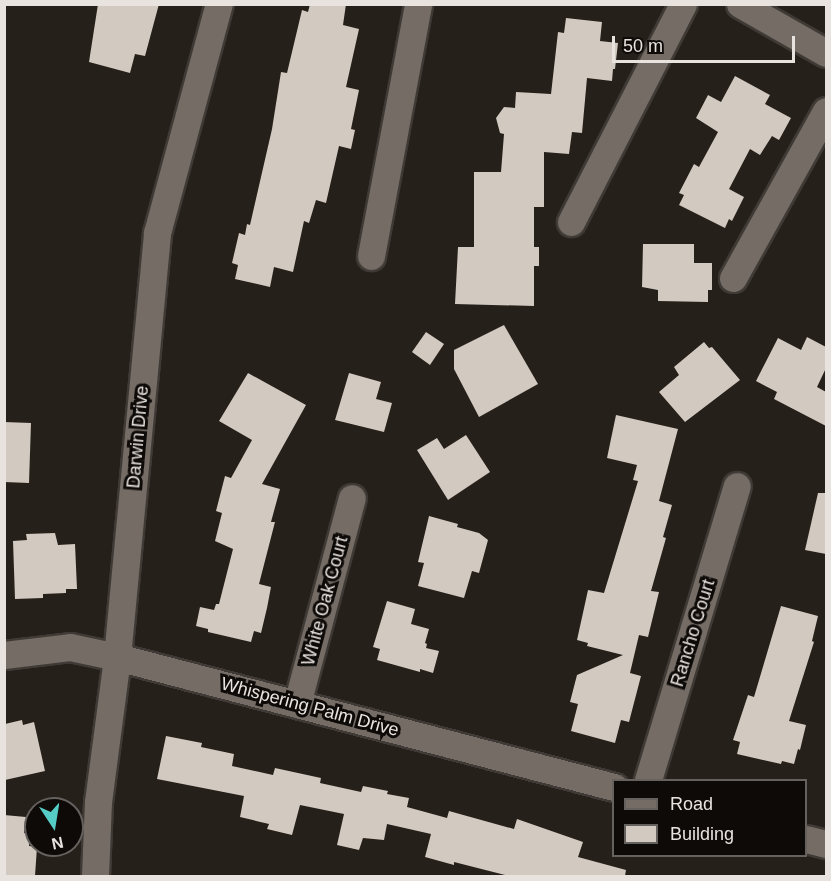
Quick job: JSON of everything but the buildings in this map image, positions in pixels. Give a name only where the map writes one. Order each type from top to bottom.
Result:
[{"type":"street","name":"Darwin Drive","points":[[95,876],[98,802],[117,657],[157,233],[219,4]]},
{"type":"street","points":[[371,256],[418,4]]},
{"type":"street","points":[[571,222],[683,4]]},
{"type":"street","points":[[740,4],[826,53]]},
{"type":"street","points":[[733,278],[826,111]]},
{"type":"street","name":"Rancho Court","points":[[648,779],[737,486]]},
{"type":"street","name":"White Oak Court","points":[[297,704],[352,498]]},
{"type":"street","name":"Whispering Palm Drive","points":[[4,655],[70,647],[117,657],[612,786]]},
{"type":"street","points":[[807,838],[826,844]]}]
